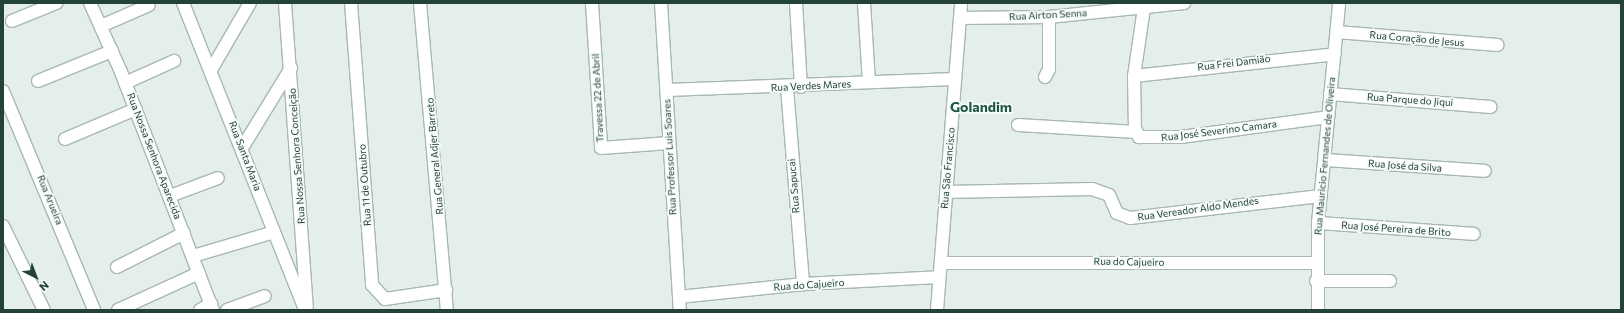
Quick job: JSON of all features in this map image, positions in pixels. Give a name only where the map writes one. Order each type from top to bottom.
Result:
[{"type":"street","points":[[12,21],[56,3]]},
{"type":"street","name":"Rua Nossa Senhora Aparecida","points":[[90,3],[136,109],[212,307]]},
{"type":"street","name":"Rua Santa Maria","points":[[183,3],[306,310]]},
{"type":"street","points":[[211,70],[250,3]]},
{"type":"street","name":"Rua Nossa Senhora Conceição","points":[[285,3],[291,68],[306,310]]},
{"type":"street","name":"Rua 11 de Outubro","points":[[351,3],[372,285],[385,299],[446,290]]},
{"type":"street","name":"Rua General Adjer Barreto","points":[[420,3],[447,310]]},
{"type":"street","name":"Travessa 22 de Abril","points":[[592,3],[601,148],[669,143]]},
{"type":"street","name":"Rua Professor Luis Soares","points":[[661,3],[680,310]]},
{"type":"street","points":[[796,3],[801,87]]},
{"type":"street","points":[[864,3],[869,82]]},
{"type":"street","name":"Rua São Francisco","points":[[937,310],[961,3]]},
{"type":"street","name":"Rua Airton Senna","points":[[960,18],[1049,17],[1184,3]]},
{"type":"street","name":"Rua Mauricio Fernandes de Oliveira","points":[[1318,310],[1316,281],[1318,224],[1339,3]]},
{"type":"street","points":[[100,26],[149,5]]},
{"type":"street","points":[[1136,132],[1134,76],[1144,8]]},
{"type":"street","points":[[1045,77],[1049,69],[1049,17]]},
{"type":"street","name":"Rua Coração de Jesus","points":[[1337,32],[1497,45]]},
{"type":"street","points":[[38,81],[112,51]]},
{"type":"street","name":"Rua Frei Damião","points":[[1134,76],[1335,54]]},
{"type":"street","points":[[125,83],[174,61]]},
{"type":"street","points":[[242,148],[291,68]]},
{"type":"street","name":"Rua Verdes Mares","points":[[667,90],[787,88],[869,82],[955,79]]},
{"type":"street","name":"Rua Sapucai","points":[[787,88],[803,284]]},
{"type":"street","name":"Rua Arueira","points":[[3,91],[94,310]]},
{"type":"street","name":"Rua Parque do Jiqui","points":[[1330,94],[1490,107]]},
{"type":"street","points":[[65,139],[136,109]]},
{"type":"street","name":"Rua José Severino Camara","points":[[1018,125],[1136,132],[1142,139],[1181,137],[1328,117]]},
{"type":"street","name":"Rua José da Silva","points":[[1325,160],[1485,171]]},
{"type":"street","points":[[170,196],[218,178]]},
{"type":"street","name":"Rua Vereador Aldo Mendes","points":[[946,192],[1092,189],[1109,195],[1117,213],[1130,218],[1321,196]]},
{"type":"street","name":"Rua José Pereira de Brito","points":[[1318,224],[1474,234]]},
{"type":"street","points":[[3,226],[44,310]]},
{"type":"street","points":[[193,256],[274,232]]},
{"type":"street","points":[[118,267],[184,233]]},
{"type":"street","name":"Rua do Cajueiro","points":[[941,263],[1317,263]]},
{"type":"street","points":[[118,310],[199,273]]},
{"type":"street","name":"Rua do Cajueiro","points":[[679,297],[803,284],[940,277]]},
{"type":"street","points":[[1316,281],[1390,281]]},
{"type":"street","points":[[227,310],[265,296]]},
{"type":"street","points":[[200,310],[212,307]]},
{"type":"district","name":"Golandim","points":[[981,107]]}]
